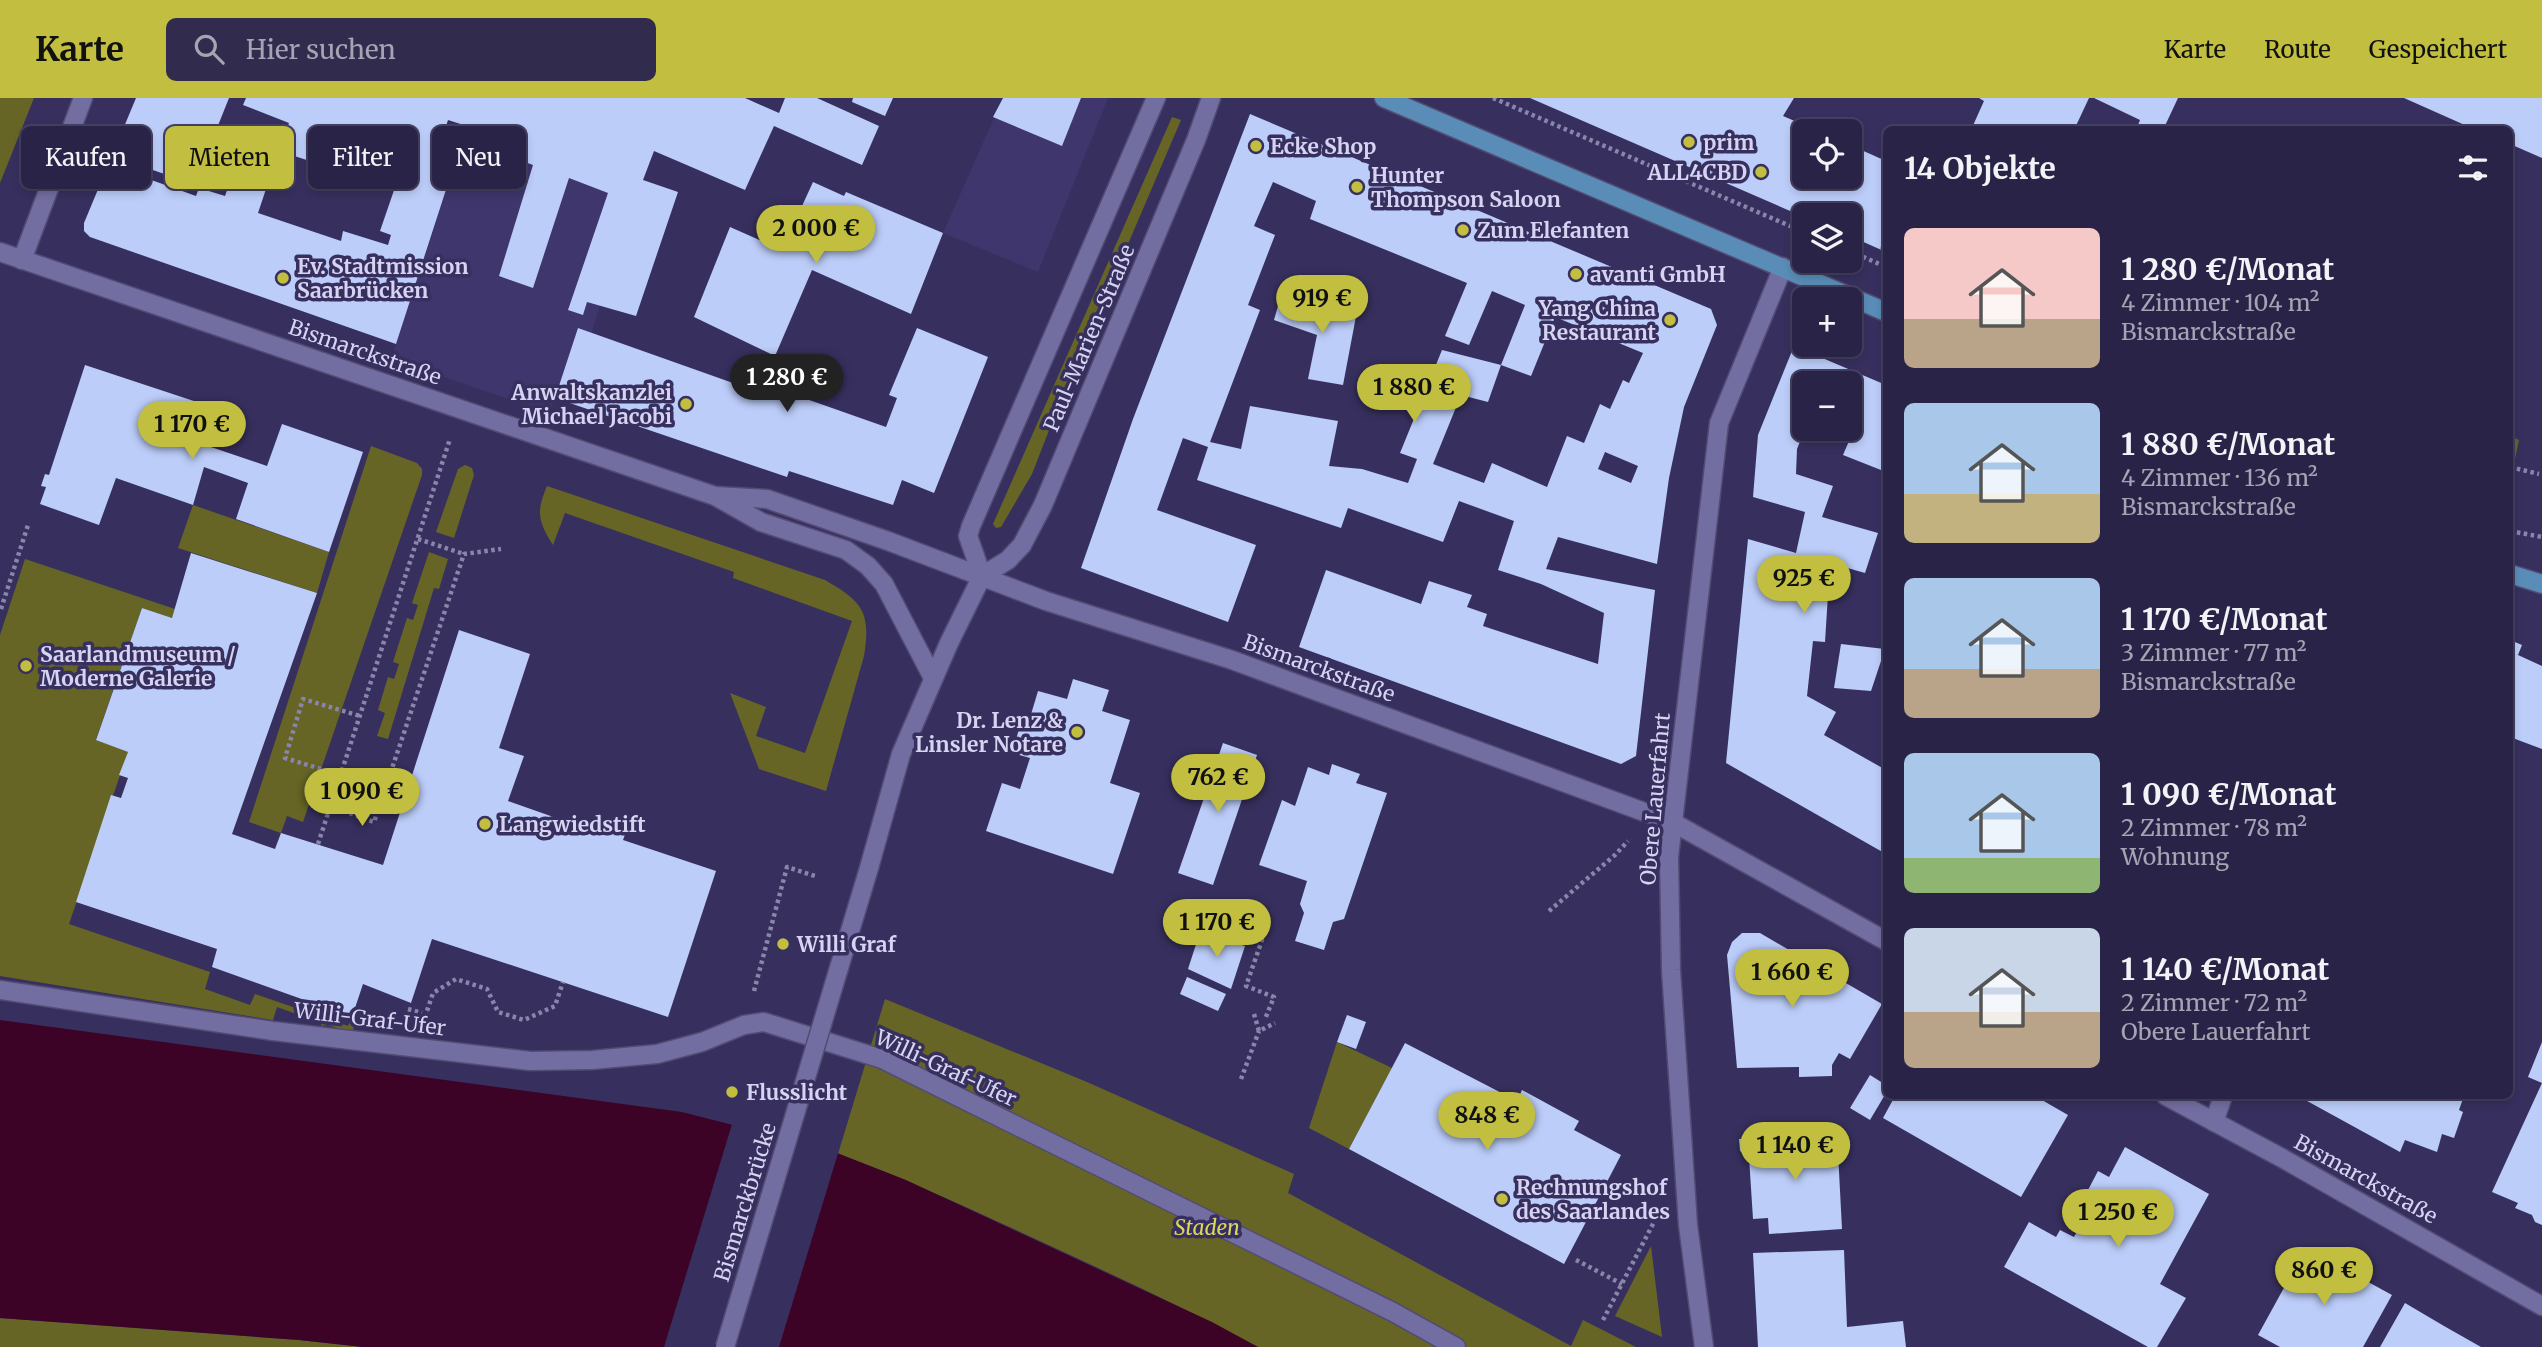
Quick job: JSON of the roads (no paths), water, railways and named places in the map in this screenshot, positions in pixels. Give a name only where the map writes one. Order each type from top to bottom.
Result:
[{"type":"main road","points":[[1384,98],[1883,311]]},
{"type":"main road","points":[[2513,575],[2542,584]]},
{"type":"street","points":[[22,260],[83,98]]},
{"type":"street","name":"Paul-Marien-Straße","points":[[1156,98],[971,526],[968,536],[982,576],[1008,560],[1022,545],[1042,505],[1196,140],[1211,98]]},
{"type":"street","name":"Bismarckstraße","points":[[0,252],[715,496],[761,522],[846,550],[868,566],[884,584],[933,678]]},
{"type":"street","name":"Obere Lauerfahrt","points":[[1703,1347],[1688,1224],[1671,970],[1670,856],[1719,423],[1783,267]]},
{"type":"street","name":"Bismarckstraße","points":[[715,496],[767,499],[1046,601],[1232,660],[1674,822],[1883,939]]},
{"type":"street","points":[[933,678],[982,576]]},
{"type":"street","name":"Bismarckbrücke","points":[[725,1347],[901,754],[933,678]]},
{"type":"street","name":"Willi-Graf-Ufer","points":[[0,990],[272,1031],[530,1061],[592,1060],[657,1054],[702,1042],[744,1025],[764,1023],[882,1059],[1381,1306],[1456,1347]]},
{"type":"street","name":"Bismarckstraße","points":[[2172,1099],[2391,1219],[2542,1306]]},
{"type":"street","points":[[2214,1122],[2221,1099]]},
{"type":"place","name":"prim","points":[[1689,142]]},
{"type":"place","name":"Ecke Shop","points":[[1256,146]]},
{"type":"place","name":"ALL4CBD","points":[[1761,172]]},
{"type":"place","name":"Hunter Thompson Saloon","points":[[1357,187]]},
{"type":"place","name":"Zum Elefanten","points":[[1463,230]]},
{"type":"place","name":"avanti GmbH","points":[[1576,274]]},
{"type":"place","name":"Ev. Stadtmission Saarbrücken","points":[[283,278]]},
{"type":"place","name":"Yang China Restaurant","points":[[1670,320]]},
{"type":"place","name":"Anwaltskanzlei Michael Jacobi","points":[[686,404]]},
{"type":"place","name":"Saarlandmuseum / Moderne Galerie","points":[[26,666]]},
{"type":"place","name":"Dr. Lenz & Linsler Notare","points":[[1077,732]]},
{"type":"place","name":"Langwiedstift","points":[[485,824]]},
{"type":"place","name":"Willi Graf","points":[[783,944]]},
{"type":"place","name":"Flusslicht","points":[[732,1092]]},
{"type":"place","name":"Rechnungshof des Saarlandes","points":[[1502,1199]]},
{"type":"park label","name":"Staden","points":[[1207,1227]]}]
